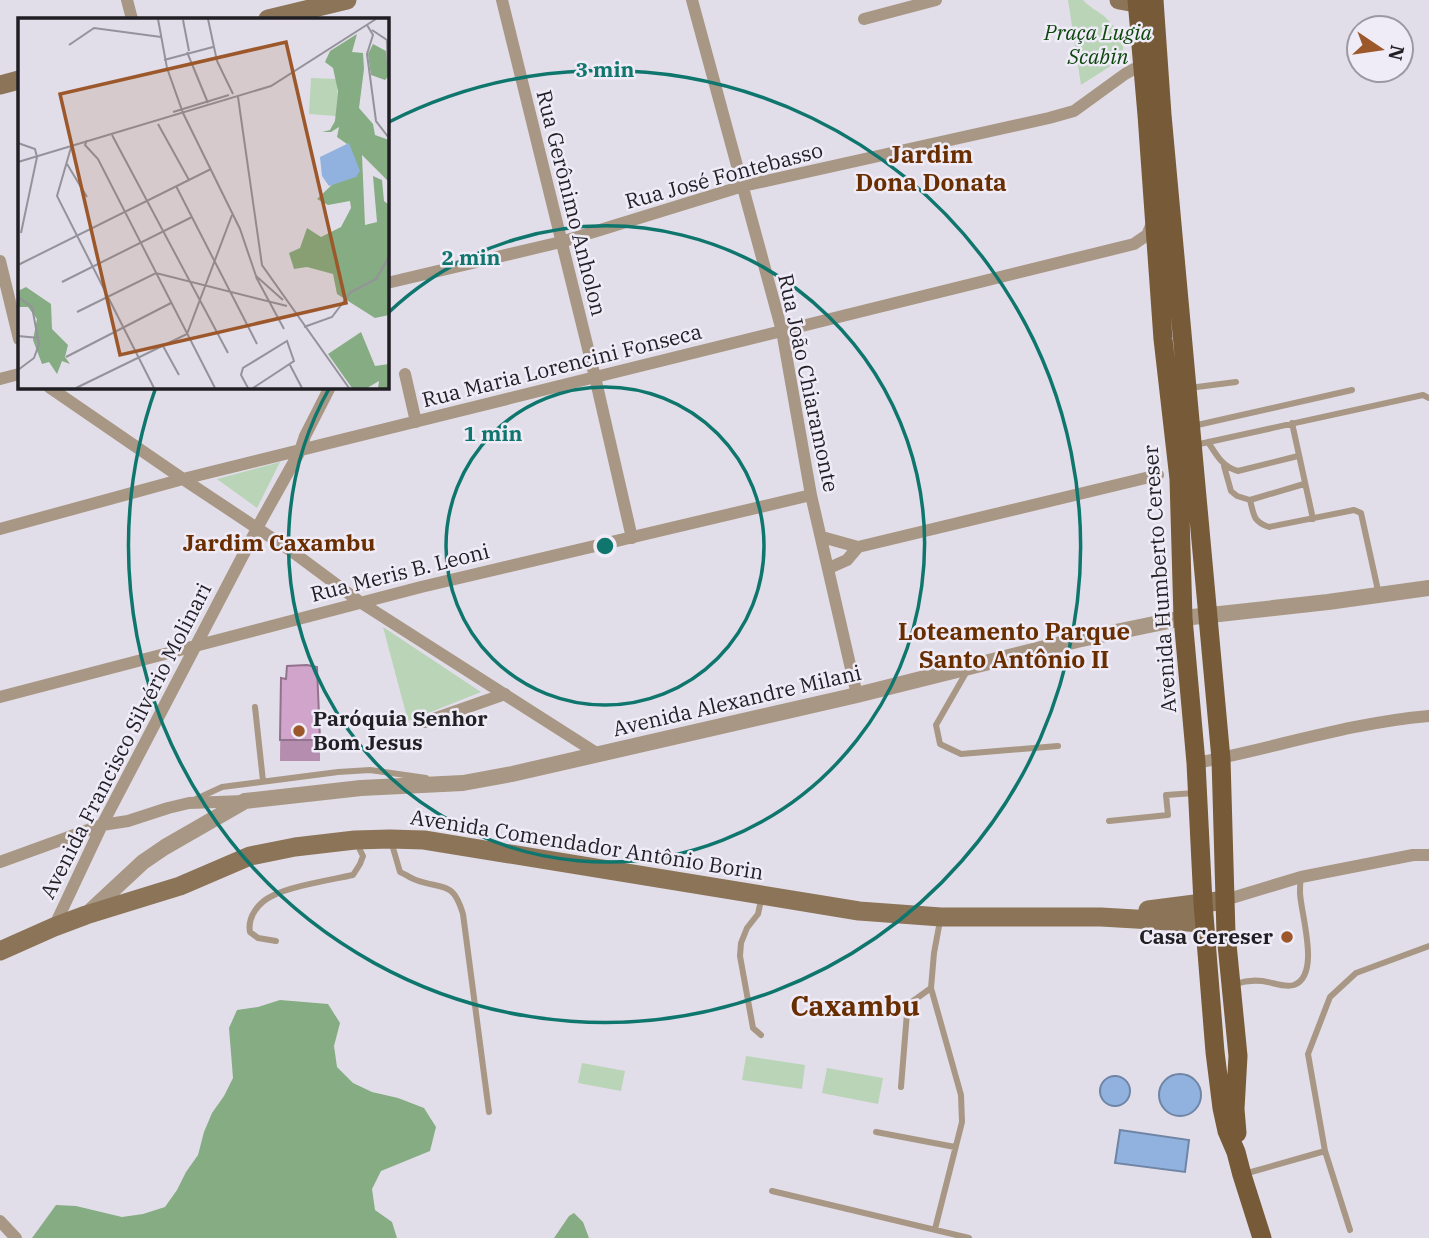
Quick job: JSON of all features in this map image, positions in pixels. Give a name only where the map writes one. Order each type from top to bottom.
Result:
[{"type":"main road","points":[[273,18],[347,0]]},
{"type":"main road","name":"Avenida Humberto Cereser","points":[[1141,1],[1163,339],[1179,479],[1183,618],[1196,764],[1212,1020],[1218,1081],[1227,1131],[1262,1238]]},
{"type":"main road","name":"Avenida Humberto Cereser","points":[[1141,1],[1160,88],[1188,388],[1197,438],[1207,614],[1221,758],[1230,985],[1238,1056],[1236,1152]]},
{"type":"main road","points":[[0,85],[18,80]]},
{"type":"main road","name":"Avenida Comendador Antônio Borin","points":[[0,951],[54,927],[180,886],[250,856],[295,847],[390,839],[424,841],[859,911],[941,916],[1101,917],[1205,923]]},
{"type":"main road","name":"Avenida Comendador Antônio Borin","points":[[1101,917],[1225,900]]},
{"type":"street","points":[[127,0],[132,18]]},
{"type":"street","name":"Rua Gerônimo Anholon","points":[[502,0],[632,538]]},
{"type":"street","name":"Rua João Chiaramonte","points":[[692,0],[782,331],[811,495],[858,695]]},
{"type":"street","points":[[864,19],[936,0]]},
{"type":"street","name":"Rua José Fontebasso","points":[[388,282],[561,242],[743,186],[1074,111],[1125,74],[1134,69],[1144,70]]},
{"type":"street","points":[[1144,70],[1160,88]]},
{"type":"street","points":[[1134,244],[1147,235],[1154,218]]},
{"type":"street","points":[[1134,244],[1143,246],[1157,257]]},
{"type":"street","name":"Rua Maria Lorencini Fonseca","points":[[0,529],[183,479],[1134,244]]},
{"type":"street","points":[[0,261],[18,335]]},
{"type":"street","points":[[0,379],[18,374]]},
{"type":"street","points":[[405,374],[416,422]]},
{"type":"street","points":[[50,388],[257,528],[360,602],[598,754]]},
{"type":"street","name":"Avenida Francisco Silvério Molinari","points":[[54,927],[102,825],[300,451],[330,388]]},
{"type":"street","points":[[821,537],[858,547],[1158,475]]},
{"type":"street","name":"Rua Meris B. Leoni","points":[[0,697],[360,602],[811,495]]},
{"type":"street","points":[[829,568],[847,559],[858,547]]},
{"type":"street","name":"Avenida Alexandre Milani","points":[[86,915],[143,862],[245,801],[361,788],[463,783],[858,695],[1077,640],[1183,618],[1429,588]]},
{"type":"street","points":[[425,722],[505,694]]},
{"type":"street","points":[[1196,764],[1332,731],[1429,716]]},
{"type":"street","points":[[0,862],[102,825],[128,821],[189,803],[245,801]]},
{"type":"street","points":[[1225,900],[1300,877],[1413,855],[1429,855]]},
{"type":"street","points":[[0,1221],[16,1238]]},
{"type":"lane","points":[[1188,388],[1236,382]]},
{"type":"lane","points":[[1197,438],[1352,390]]},
{"type":"lane","points":[[1197,438],[1292,424],[1423,395],[1429,398]]},
{"type":"lane","points":[[1292,424],[1313,519]]},
{"type":"lane","points":[[1197,438],[1224,466],[1238,471],[1298,456]]},
{"type":"lane","points":[[1224,466],[1231,491],[1250,500],[1304,484]]},
{"type":"lane","points":[[1250,500],[1254,518],[1269,527],[1354,510],[1361,513],[1379,595]]},
{"type":"lane","points":[[970,666],[936,725],[940,744],[961,754],[1058,746]]},
{"type":"lane","points":[[255,707],[263,781]]},
{"type":"lane","points":[[189,803],[222,787],[338,772],[370,770],[463,783]]},
{"type":"lane","points":[[1109,821],[1168,814],[1166,795],[1197,793]]},
{"type":"lane","points":[[390,839],[400,872],[451,891],[458,899],[463,914],[489,1112]]},
{"type":"lane","points":[[276,941],[258,938],[250,932],[250,919],[259,906],[271,896],[353,874],[363,856],[355,840]]},
{"type":"lane","points":[[1230,985],[1252,980],[1286,986],[1294,985],[1303,979],[1309,957],[1300,877]]},
{"type":"lane","points":[[761,1035],[753,1028],[740,956],[741,943],[747,928],[758,914],[762,895]]},
{"type":"lane","points":[[935,1229],[962,1122],[961,1095],[931,988],[941,916]]},
{"type":"lane","points":[[1350,1230],[1325,1151],[1308,1054],[1330,997],[1356,973],[1429,946]]},
{"type":"lane","points":[[901,1087],[907,1013],[913,1001],[931,988]]},
{"type":"lane","points":[[876,1132],[956,1147]]},
{"type":"lane","points":[[1242,1175],[1325,1151]]},
{"type":"lane","points":[[772,1191],[969,1238]]},
{"type":"green space","name":"Praça Lugia Scabin","points":[[1068,0],[1083,0],[1105,17],[1122,41],[1120,57],[1081,85]]},
{"type":"green space","points":[[280,462],[257,508],[217,479]]},
{"type":"green space","points":[[383,627],[481,692],[408,721]]},
{"type":"green space","points":[[280,1000],[328,1004],[340,1023],[334,1046],[337,1067],[353,1083],[372,1092],[424,1108],[436,1127],[430,1151],[381,1171],[372,1189],[375,1210],[392,1222],[397,1238],[32,1238],[56,1205],[76,1206],[122,1217],[165,1207],[198,1155],[212,1113],[233,1078],[229,1028],[237,1010]]},
{"type":"green space","points":[[746,1056],[805,1065],[802,1089],[742,1080]]},
{"type":"green space","points":[[582,1063],[625,1071],[621,1091],[578,1083]]},
{"type":"green space","points":[[827,1068],[883,1078],[878,1104],[822,1093]]},
{"type":"green space","points":[[574,1213],[583,1222],[589,1238],[554,1238],[569,1216]]},
{"type":"water","points":[[1180,1074],[1195,1080],[1201,1095],[1195,1110],[1180,1116],[1165,1110],[1159,1095],[1165,1080]]},
{"type":"water","points":[[1115,1076],[1121,1077],[1129,1085],[1129,1097],[1121,1105],[1115,1106],[1109,1105],[1101,1097],[1100,1091],[1101,1085],[1109,1077]]},
{"type":"water","points":[[1120,1130],[1189,1140],[1185,1172],[1115,1163]]},
{"type":"building","name":"Paróquia Senhor Bom Jesus","points":[[287,666],[317,667],[320,740],[280,740],[281,678],[286,679]]},
{"type":"place","name":"Paróquia Senhor Bom Jesus","points":[[299,731]]},
{"type":"place","name":"Casa Cereser","points":[[1287,937]]},
{"type":"district","name":"Jardim Dona Donata","points":[[931,169]]},
{"type":"district","name":"Jardim Caxambu","points":[[279,543]]},
{"type":"district","name":"Loteamento Parque Santo Antônio II","points":[[1014,646]]},
{"type":"district","name":"Caxambu","points":[[855,1006]]}]
